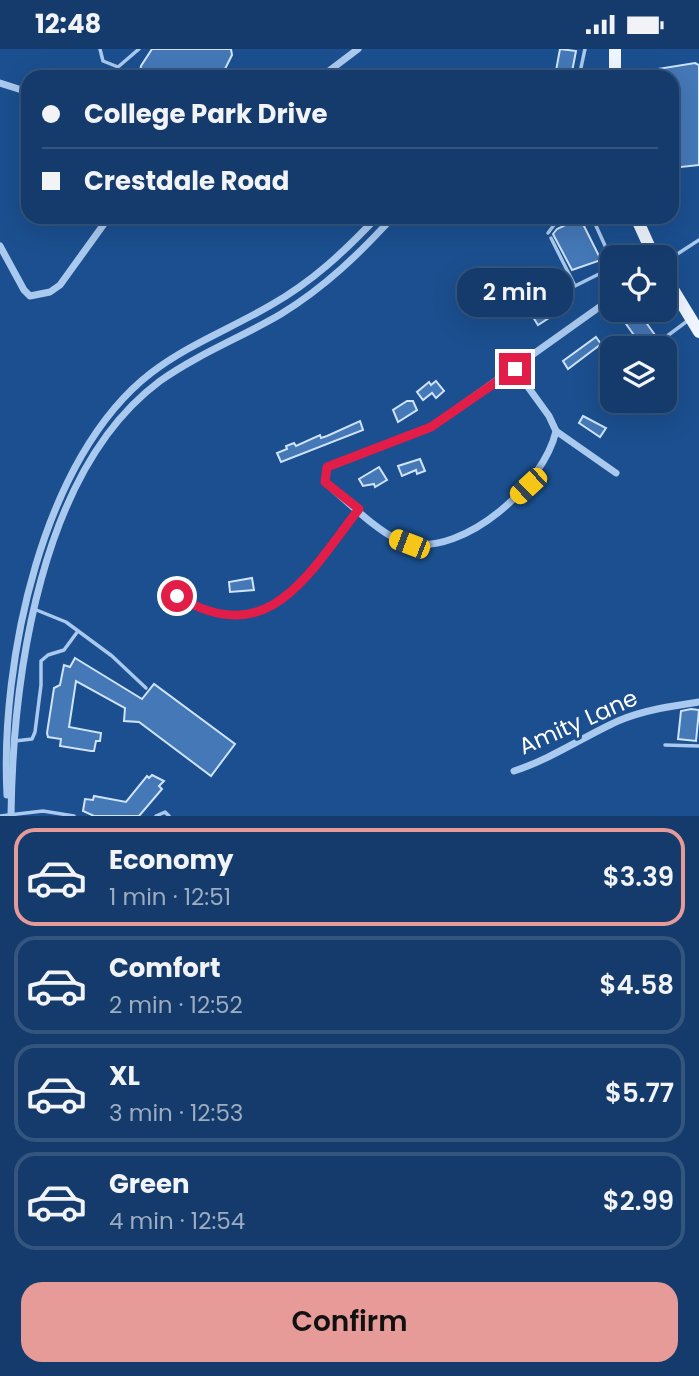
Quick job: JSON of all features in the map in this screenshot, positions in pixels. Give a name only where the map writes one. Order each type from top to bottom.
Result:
[{"type":"main road","points":[[615,49],[615,70]]},
{"type":"main road","points":[[639,224],[649,245]]},
{"type":"main road","points":[[677,295],[695,325]]},
{"type":"street","points":[[330,70],[358,49]]},
{"type":"street","points":[[0,83],[21,90]]},
{"type":"street","points":[[0,246],[30,296],[50,292],[60,285],[104,224]]},
{"type":"street","points":[[11,815],[1,741],[8,677],[22,605],[42,538],[68,478],[93,435],[123,397],[165,363],[305,283],[334,260],[370,224]]},
{"type":"street","points":[[11,815],[13,741],[24,654],[33,609],[54,542],[79,484],[99,449],[132,406],[172,373],[312,293],[350,263],[386,224]]},
{"type":"street","points":[[556,431],[552,447],[528,486],[467,535],[409,544],[395,538],[325,482],[327,467],[431,427],[600,307]]},
{"type":"street","points":[[515,369],[549,416],[556,431],[616,473]]},
{"type":"street","points":[[177,596],[198,608],[227,616],[255,615],[271,607],[297,587],[359,509]]},
{"type":"street","name":"Amity Lane","points":[[514,771],[537,764],[629,717],[699,702]]},
{"type":"street","points":[[1,741],[13,741]]},
{"type":"lane","points":[[100,49],[103,61],[118,67],[139,49]]},
{"type":"lane","points":[[580,70],[585,49]]},
{"type":"lane","points":[[556,224],[550,236],[575,286],[600,275]]},
{"type":"lane","points":[[595,224],[605,245]]},
{"type":"lane","points":[[677,254],[699,240]]},
{"type":"lane","points":[[674,336],[695,325]]},
{"type":"lane","points":[[22,605],[58,617],[112,656],[146,688]]},
{"type":"lane","points":[[13,741],[25,742],[32,739],[35,732],[41,661],[48,655],[64,650],[78,631]]},
{"type":"lane","points":[[665,745],[699,746]]},
{"type":"lane","points":[[0,816],[43,811],[74,816]]},
{"type":"lane","points":[[156,816],[166,812],[169,816]]},
{"type":"building","points":[[152,49],[231,49],[232,55],[224,70],[140,70]]},
{"type":"building","points":[[560,49],[576,51],[572,70],[556,70]]},
{"type":"building","points":[[695,63],[699,65],[699,165],[679,167],[679,70],[651,70]]},
{"type":"building","points":[[567,224],[583,224],[600,260],[572,270],[553,234]]},
{"type":"building","points":[[568,296],[572,303],[538,325],[533,317]]},
{"type":"building","points":[[625,322],[646,322],[655,335],[654,336],[635,336]]},
{"type":"building","points":[[596,337],[600,343],[568,369],[563,361]]},
{"type":"building","points":[[436,381],[444,391],[436,398],[432,393],[423,400],[417,392],[429,382],[431,385]]},
{"type":"building","points":[[407,401],[413,401],[417,410],[398,422],[393,410]]},
{"type":"building","points":[[583,416],[606,428],[600,437],[579,423]]},
{"type":"building","points":[[360,421],[363,430],[281,462],[277,453],[287,449],[286,446],[294,443],[296,446],[320,435],[321,438],[327,436]]},
{"type":"building","points":[[420,459],[425,471],[417,474],[416,470],[402,476],[398,466]]},
{"type":"building","points":[[379,467],[387,480],[375,487],[374,484],[363,486],[359,479]]},
{"type":"building","points":[[252,578],[254,590],[230,592],[229,582]]},
{"type":"building","points":[[75,658],[142,699],[154,684],[235,744],[211,776],[139,722],[124,721],[125,708],[76,681],[69,727],[101,733],[100,741],[96,741],[94,751],[60,746],[61,739],[48,737],[47,733],[54,688],[60,685],[64,665],[70,667]]},
{"type":"building","points":[[699,710],[696,741],[678,739],[681,711]]},
{"type":"building","points":[[152,775],[164,781],[159,786],[162,789],[139,816],[94,816],[83,811],[85,799],[93,800],[94,796],[126,802],[147,776],[149,778]]},
{"type":"route","points":[[177,596],[217,615],[237,617],[255,615],[285,598],[297,587],[359,509],[325,482],[327,467],[431,427],[515,369]]}]
